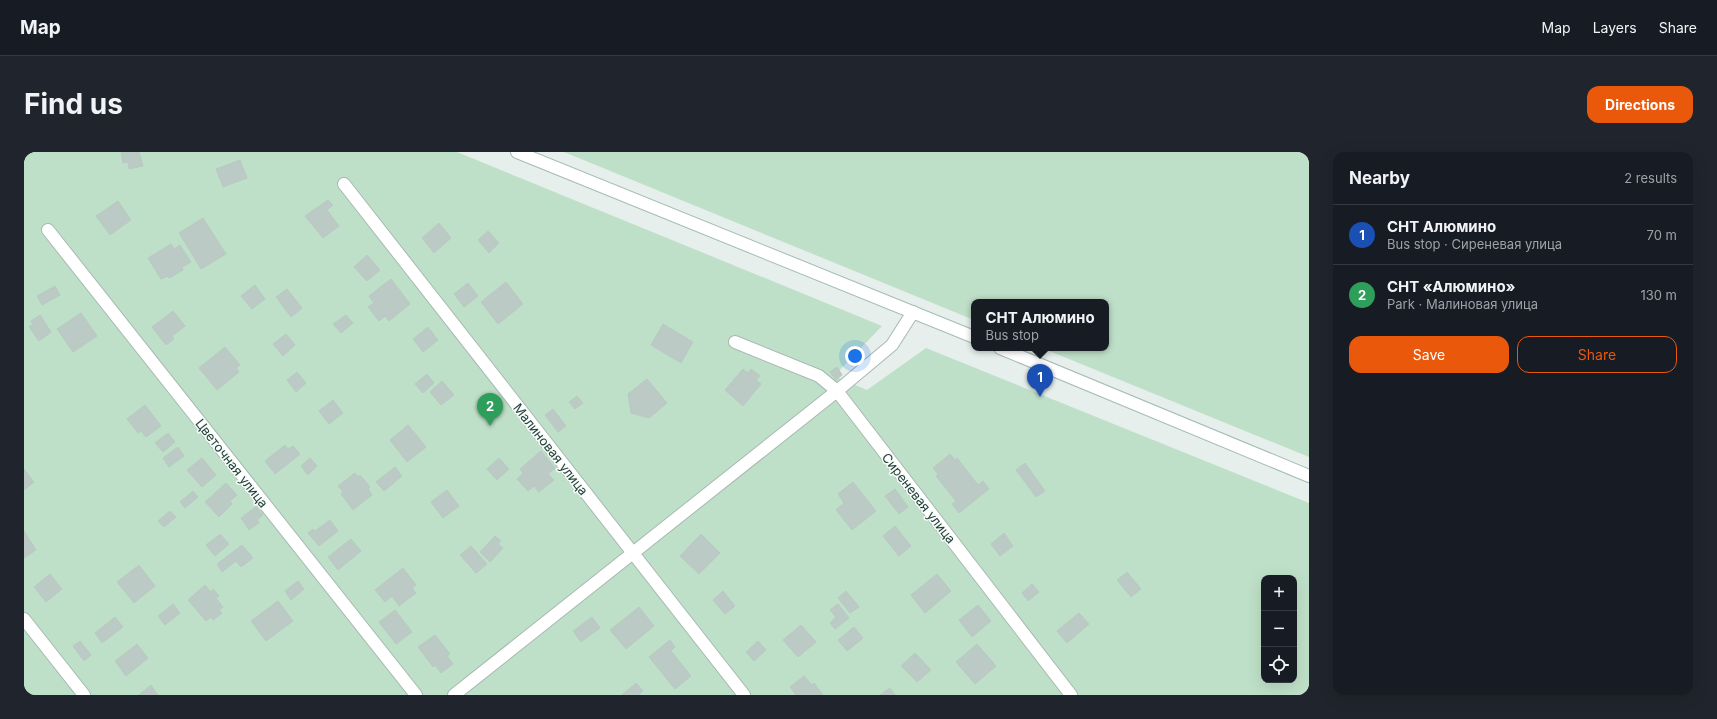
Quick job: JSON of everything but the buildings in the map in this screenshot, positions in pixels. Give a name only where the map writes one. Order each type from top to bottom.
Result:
[{"type":"street","points":[[517,152],[971,336]]},
{"type":"street","name":"Малиновая улица","points":[[344,184],[632,554],[744,695]]},
{"type":"street","name":"Цветочная улица","points":[[48,230],[416,695]]},
{"type":"street","points":[[454,695],[837,391],[892,344],[913,312]]},
{"type":"street","name":"Сиреневая улица","points":[[734,342],[819,376],[837,391],[1071,695]]},
{"type":"street","points":[[1007,351],[1309,476]]},
{"type":"street","points":[[24,619],[84,695]]},
{"type":"green space","points":[[24,152],[457,152],[882,326],[834,376],[867,390],[926,348],[1309,503],[1309,695],[24,695]]},
{"type":"green space","points":[[564,152],[1309,152],[1309,457],[1049,351],[1109,351],[1109,299],[971,299],[971,319]]},
{"type":"place","name":"СНТ Алюмино","points":[[1040,397]]},
{"type":"place","name":"СНТ «Алюмино»","points":[[490,426]]}]
